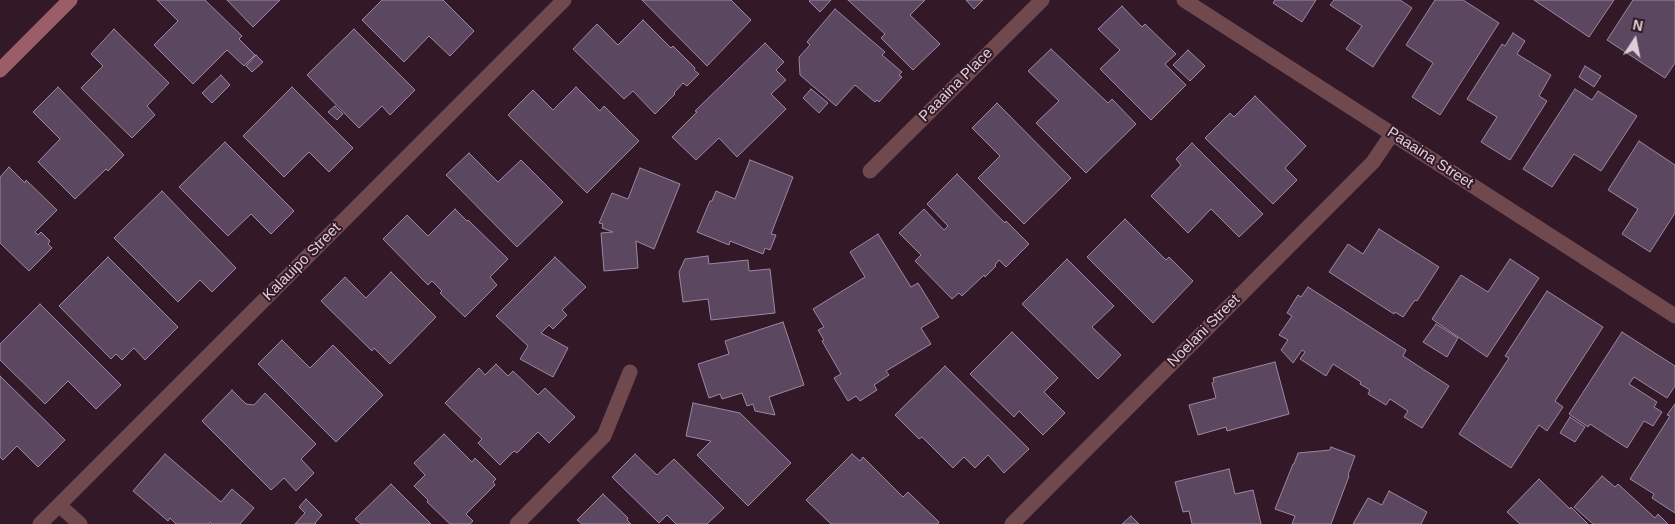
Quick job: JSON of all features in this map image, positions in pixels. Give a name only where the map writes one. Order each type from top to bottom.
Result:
[{"type":"street","points":[[0,70],[70,0]]},
{"type":"street","name":"Kalauipo Street","points":[[40,524],[564,0]]},
{"type":"street","name":"Paaaina Place","points":[[870,171],[1042,0]]},
{"type":"street","name":"Paaaina Street","points":[[1184,0],[1675,316]]},
{"type":"street","name":"Noelani Street","points":[[1012,524],[1373,162],[1392,134]]},
{"type":"street","points":[[517,524],[604,436],[630,372]]},
{"type":"street","points":[[60,505],[80,524]]},
{"type":"building","points":[[157,0],[205,0],[242,36],[239,39],[255,55],[244,66],[227,50],[193,84],[154,45],[178,21]]},
{"type":"building","points":[[227,0],[280,0],[253,27]]},
{"type":"building","points":[[382,0],[443,0],[474,31],[450,56],[429,36],[404,62],[362,20]]},
{"type":"building","points":[[642,0],[731,0],[751,20],[707,66]]},
{"type":"building","points":[[810,0],[831,0],[820,12]]},
{"type":"building","points":[[848,0],[925,0],[910,15],[940,44],[913,70],[881,38],[885,34]]},
{"type":"building","points":[[966,0],[983,0],[974,9]]},
{"type":"building","points":[[1275,0],[1316,0],[1302,22],[1273,3]]},
{"type":"building","points":[[1334,0],[1400,0],[1412,8],[1373,67],[1346,49],[1362,26],[1330,5]]},
{"type":"building","points":[[1435,0],[1463,0],[1499,23],[1440,115],[1412,97],[1433,63],[1406,45]]},
{"type":"building","points":[[1534,0],[1614,0],[1589,37]]},
{"type":"building","points":[[1633,0],[1675,0],[1675,63],[1665,78],[1607,40]]},
{"type":"building","points":[[1122,6],[1142,27],[1145,24],[1176,54],[1165,64],[1186,85],[1151,120],[1100,69],[1120,50],[1098,29]]},
{"type":"building","points":[[835,9],[885,52],[882,55],[902,72],[899,75],[902,77],[879,102],[877,100],[875,102],[855,85],[836,106],[800,75],[799,57],[810,45],[807,42]]},
{"type":"building","points":[[643,20],[671,48],[673,46],[699,74],[687,86],[683,83],[655,114],[633,91],[624,99],[573,49],[597,24],[618,45]]},
{"type":"building","points":[[114,29],[169,83],[147,106],[155,115],[132,138],[81,88],[103,66],[91,54]]},
{"type":"building","points":[[354,29],[415,90],[390,115],[382,106],[359,128],[307,75]]},
{"type":"building","points":[[1513,33],[1525,41],[1517,54],[1551,75],[1539,96],[1547,101],[1510,160],[1481,142],[1497,117],[1467,99],[1502,44],[1505,46]]},
{"type":"building","points":[[765,43],[784,62],[776,70],[786,80],[771,94],[786,109],[737,157],[719,138],[696,160],[672,137],[697,112],[695,111]]},
{"type":"building","points":[[1051,49],[1108,103],[1112,99],[1136,124],[1086,173],[1036,123],[1059,101],[1028,71]]},
{"type":"building","points":[[1188,50],[1205,66],[1190,81],[1173,65]]},
{"type":"building","points":[[256,55],[263,62],[252,72],[246,66]]},
{"type":"building","points":[[1585,66],[1601,76],[1594,87],[1579,77]]},
{"type":"building","points":[[221,75],[230,85],[212,103],[202,93]]},
{"type":"building","points":[[58,87],[124,155],[108,171],[106,169],[75,199],[38,162],[60,139],[33,112]]},
{"type":"building","points":[[292,87],[353,148],[329,172],[309,152],[284,177],[243,136]]},
{"type":"building","points":[[576,87],[600,111],[604,106],[639,141],[587,193],[508,115],[533,90],[553,110]]},
{"type":"building","points":[[811,89],[828,103],[819,113],[803,98]]},
{"type":"building","points":[[1575,89],[1592,100],[1598,91],[1637,116],[1601,171],[1574,154],[1552,187],[1523,169]]},
{"type":"building","points":[[1255,96],[1306,146],[1285,168],[1297,180],[1273,204],[1205,138],[1230,113],[1234,117]]},
{"type":"building","points":[[997,103],[1071,178],[1024,224],[978,178],[1000,156],[972,128]]},
{"type":"building","points":[[335,106],[343,114],[337,120],[328,112]]},
{"type":"building","points":[[1639,141],[1675,165],[1675,213],[1650,252],[1622,234],[1638,209],[1608,190]]},
{"type":"building","points":[[225,142],[294,211],[271,234],[251,214],[228,236],[179,187]]},
{"type":"building","points":[[1192,143],[1263,214],[1239,237],[1211,209],[1188,233],[1151,196],[1181,165],[1176,159]]},
{"type":"building","points":[[469,153],[498,182],[521,160],[563,202],[517,247],[446,175]]},
{"type":"building","points":[[750,160],[793,177],[771,234],[776,235],[770,250],[765,248],[763,254],[730,241],[729,245],[697,232],[716,191],[735,199]]},
{"type":"building","points":[[9,167],[25,183],[26,180],[57,210],[35,232],[38,235],[41,232],[50,241],[48,244],[52,248],[29,271],[0,243],[0,177]]},
{"type":"building","points":[[640,168],[680,184],[654,249],[636,241],[638,268],[604,271],[601,233],[613,232],[602,228],[603,224],[599,223],[612,193],[628,199]]},
{"type":"building","points":[[957,174],[1005,223],[1006,221],[1029,244],[1006,267],[999,260],[985,277],[984,275],[962,296],[959,293],[952,299],[915,261],[921,255],[899,233],[924,209],[944,230],[948,226],[927,204]]},
{"type":"building","points":[[162,191],[236,268],[212,292],[200,280],[178,302],[114,238]]},
{"type":"building","points":[[455,209],[508,259],[490,277],[497,285],[465,317],[440,293],[442,291],[432,281],[428,285],[383,239],[407,215],[428,236]]},
{"type":"building","points":[[1125,219],[1166,260],[1169,257],[1193,281],[1153,323],[1087,257]]},
{"type":"building","points":[[1379,229],[1439,267],[1417,301],[1415,300],[1403,317],[1395,312],[1394,314],[1329,272],[1348,244],[1363,254]]},
{"type":"building","points":[[878,234],[911,287],[918,283],[939,317],[921,328],[931,344],[886,371],[889,375],[874,385],[877,390],[860,401],[856,396],[848,401],[834,378],[841,374],[822,341],[824,340],[818,330],[824,327],[813,309],[865,277],[850,252]]},
{"type":"building","points":[[708,256],[709,264],[748,260],[749,271],[770,269],[775,313],[711,320],[708,299],[683,302],[679,272],[685,259]]},
{"type":"building","points":[[108,257],[178,327],[145,360],[134,348],[122,360],[116,354],[111,359],[59,306]]},
{"type":"building","points":[[555,257],[586,287],[562,310],[567,315],[553,329],[549,325],[541,333],[568,348],[553,377],[520,359],[528,346],[496,316]]},
{"type":"building","points":[[1067,259],[1114,306],[1092,327],[1121,355],[1098,379],[1022,304]]},
{"type":"building","points":[[1510,259],[1539,278],[1487,357],[1432,319],[1461,275],[1488,292]]},
{"type":"building","points":[[391,272],[436,317],[390,364],[374,348],[372,351],[321,301],[345,277],[366,298]]},
{"type":"building","points":[[1308,287],[1406,350],[1403,356],[1449,386],[1422,428],[1404,417],[1408,411],[1390,399],[1386,405],[1368,394],[1370,390],[1360,384],[1361,382],[1333,364],[1326,376],[1300,359],[1305,352],[1302,350],[1293,363],[1281,350],[1288,340],[1279,335],[1292,316],[1287,313],[1298,295],[1301,297]]},
{"type":"building","points":[[1547,291],[1603,327],[1555,401],[1563,407],[1547,431],[1539,425],[1511,468],[1459,434],[1509,358],[1505,356]]},
{"type":"building","points":[[40,304],[121,385],[96,409],[68,381],[45,404],[0,360],[0,344]]},
{"type":"building","points":[[783,322],[804,385],[769,397],[775,415],[755,411],[753,404],[747,406],[742,393],[722,399],[720,394],[709,398],[698,364],[729,354],[725,341]]},
{"type":"building","points":[[1436,324],[1458,338],[1447,357],[1423,342]]},
{"type":"building","points":[[1012,332],[1058,378],[1044,392],[1065,413],[1043,435],[1019,411],[1014,417],[970,374]]},
{"type":"building","points":[[1622,332],[1675,366],[1675,386],[1667,398],[1634,377],[1629,384],[1657,402],[1654,407],[1662,412],[1653,426],[1644,421],[1627,448],[1590,424],[1588,427],[1569,414]]},
{"type":"building","points":[[282,340],[310,368],[333,345],[383,395],[336,442],[258,364]]},
{"type":"building","points":[[1275,362],[1289,414],[1227,431],[1226,427],[1198,435],[1189,405],[1216,398],[1212,383],[1214,382],[1213,378]]},
{"type":"building","points":[[496,364],[508,376],[513,371],[538,395],[545,388],[575,417],[549,443],[538,432],[517,453],[514,451],[500,465],[478,443],[482,439],[445,403],[479,368],[485,375]]},
{"type":"building","points":[[945,366],[1029,449],[1004,473],[988,455],[975,468],[964,457],[953,468],[922,437],[919,439],[895,415]]},
{"type":"building","points":[[0,376],[65,440],[38,467],[17,446],[3,460],[0,457]]},
{"type":"building","points":[[232,390],[246,404],[254,405],[265,393],[316,444],[301,459],[314,473],[296,491],[284,478],[271,490],[202,421]]},
{"type":"building","points":[[693,403],[740,413],[791,463],[748,506],[697,455],[711,441],[686,436]]},
{"type":"building","points":[[1675,404],[1675,513],[1652,498],[1654,494],[1630,479],[1670,416],[1667,415]]},
{"type":"building","points":[[1570,417],[1585,427],[1575,442],[1560,433]]},
{"type":"building","points":[[444,434],[472,462],[475,458],[496,479],[493,482],[495,485],[466,514],[473,521],[470,524],[450,524],[427,502],[428,500],[414,486],[425,475],[414,463]]},
{"type":"building","points":[[1331,447],[1355,456],[1331,524],[1292,524],[1295,516],[1275,509],[1298,453],[1330,450]]},
{"type":"building","points":[[165,454],[221,502],[232,489],[254,508],[240,524],[212,524],[210,522],[209,524],[176,524],[170,518],[168,521],[133,491]]},
{"type":"building","points":[[635,454],[657,475],[674,459],[724,508],[707,524],[676,524],[667,515],[659,523],[612,477]]},
{"type":"building","points":[[852,454],[860,461],[863,457],[903,497],[908,492],[939,522],[938,524],[831,524],[806,500]]},
{"type":"building","points":[[1229,469],[1235,494],[1253,490],[1261,524],[1192,524],[1189,511],[1183,512],[1175,482]]},
{"type":"building","points":[[1602,476],[1615,487],[1618,484],[1655,518],[1658,514],[1668,524],[1593,524],[1574,507]]},
{"type":"building","points":[[1539,479],[1588,524],[1520,524],[1507,512]]},
{"type":"building","points":[[391,484],[431,524],[361,524],[355,519]]},
{"type":"building","points":[[1389,491],[1427,512],[1421,524],[1353,524],[1368,498],[1382,505]]},
{"type":"building","points":[[603,494],[628,518],[627,520],[631,524],[582,524],[577,520]]},
{"type":"building","points":[[306,499],[322,515],[316,524],[295,524],[305,513],[299,507]]},
{"type":"building","points":[[1131,516],[1139,524],[1122,524]]}]
